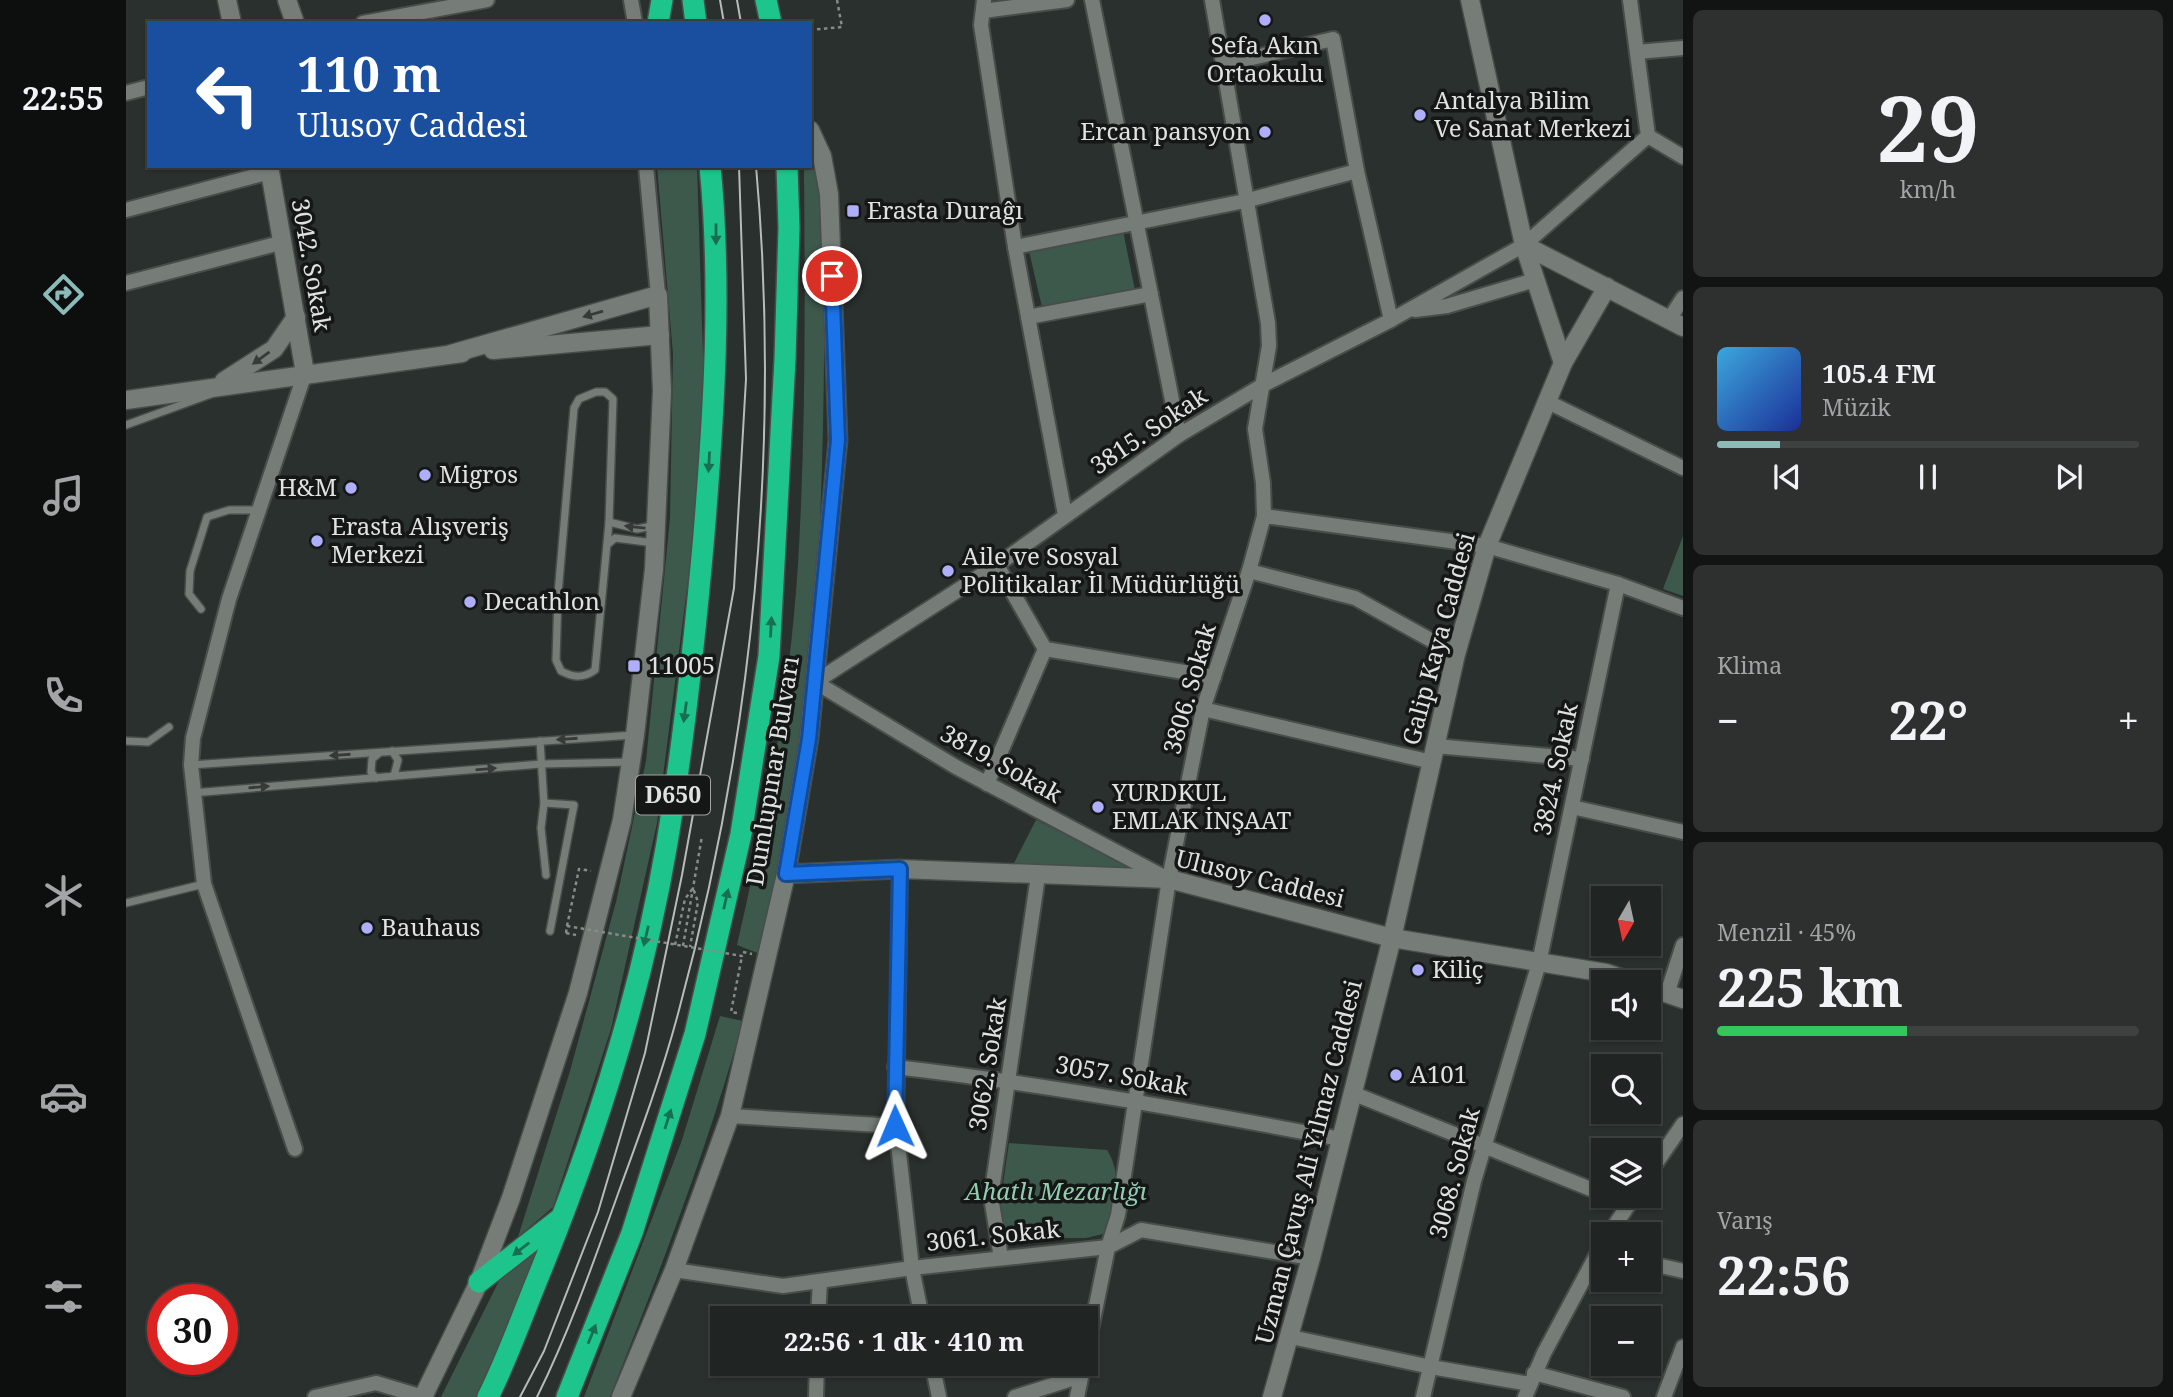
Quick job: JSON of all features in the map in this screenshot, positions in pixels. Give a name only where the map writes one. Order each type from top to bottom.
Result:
[{"type":"highway","points":[[658,21],[662,0]]},
{"type":"highway","points":[[693,0],[696,21]]},
{"type":"highway","points":[[766,0],[771,21]]},
{"type":"highway","name":"D650","points":[[488,1397],[563,1216],[627,1019],[666,845],[694,653],[715,356],[716,225],[710,168]]},
{"type":"highway","name":"Dumlupınar Bulvarı","points":[[567,1397],[632,1233],[695,1034],[741,834],[769,656],[785,359],[789,228],[787,168]]},
{"type":"highway","points":[[479,1282],[563,1216]]},
{"type":"street","points":[[227,0],[232,21]]},
{"type":"street","points":[[287,0],[294,21]]},
{"type":"street","points":[[374,21],[487,0]]},
{"type":"street","points":[[631,0],[635,21]]},
{"type":"street","points":[[1065,515],[1015,247],[981,25],[983,5],[1067,0]]},
{"type":"street","points":[[1092,0],[1179,435]]},
{"type":"street","name":"3806. Sokak","points":[[1096,1306],[1108,1247],[1118,1215],[1169,879],[1203,709],[1249,571],[1264,516],[1255,413],[1263,385],[1269,346],[1268,323],[1212,0]]},
{"type":"street","points":[[1469,0],[1524,245],[1563,363]]},
{"type":"street","points":[[1630,0],[1648,136],[1683,157]]},
{"type":"street","points":[[1222,65],[1333,39],[1357,171],[1391,320]]},
{"type":"street","points":[[1637,52],[1683,48]]},
{"type":"street","points":[[126,93],[147,88]]},
{"type":"street","name":"Dumlupınar Bulvarı","points":[[621,1397],[674,1270],[730,1116],[786,874],[809,739],[838,440],[829,194],[822,156],[812,134]]},
{"type":"street","name":"3815. Sokak","points":[[815,682],[997,565],[1179,435],[1263,385],[1391,320],[1524,245],[1648,136]]},
{"type":"street","points":[[315,1397],[376,1383],[423,1397],[479,1282],[511,1198],[578,993],[622,820],[635,735],[657,519],[662,391],[658,295],[646,168]]},
{"type":"street","points":[[126,210],[269,169]]},
{"type":"street","name":"3042. Sokak","points":[[269,169],[305,373]]},
{"type":"street","points":[[1015,247],[1245,201],[1357,171]]},
{"type":"street","points":[[126,283],[284,243]]},
{"type":"street","points":[[1524,245],[1676,322],[1683,298]]},
{"type":"street","points":[[1406,311],[1447,306],[1535,280]]},
{"type":"street","name":"Galip Kaya Caddesi","points":[[1392,938],[1456,654],[1487,546],[1563,363],[1607,287]]},
{"type":"street","points":[[1028,317],[1151,294]]},
{"type":"street","points":[[451,354],[658,295]]},
{"type":"street","points":[[223,385],[274,349],[296,317]]},
{"type":"street","points":[[126,400],[451,354],[660,335]]},
{"type":"street","points":[[295,1149],[204,884],[191,793],[191,765],[193,738],[229,599],[305,373]]},
{"type":"street","points":[[1546,401],[1683,468]]},
{"type":"street","points":[[1264,516],[1487,546],[1618,584],[1683,608]]},
{"type":"street","points":[[997,565],[1045,649]]},
{"type":"street","points":[[1249,571],[1355,598],[1456,654]]},
{"type":"street","name":"3824. Sokak","points":[[1539,963],[1618,584]]},
{"type":"street","points":[[1045,649],[1214,677]]},
{"type":"street","points":[[987,784],[1045,649]]},
{"type":"street","name":"3819. Sokak","points":[[815,682],[987,784],[1169,879]]},
{"type":"street","points":[[1203,709],[1433,754],[1582,759]]},
{"type":"street","points":[[1572,807],[1683,832]]},
{"type":"street","points":[[900,869],[895,1126],[912,1268],[920,1306]]},
{"type":"street","name":"Ulusoy Caddesi","points":[[786,874],[900,869],[1169,879],[1392,938],[1591,971]]},
{"type":"street","name":"3062. Sokak","points":[[1001,1258],[991,1197],[1038,876]]},
{"type":"street","name":"Uzman Çavuş Ali Yılmaz Caddesi","points":[[1272,1397],[1291,1336],[1392,938]]},
{"type":"street","points":[[1675,996],[1683,945]]},
{"type":"street","name":"3068. Sokak","points":[[1423,1397],[1485,1145],[1539,963]]},
{"type":"street","name":"3057. Sokak","points":[[895,1067],[1010,1080],[1135,1100],[1341,1139]]},
{"type":"street","points":[[1352,1093],[1591,1190]]},
{"type":"street","points":[[730,1116],[895,1126]]},
{"type":"street","points":[[1661,1156],[1683,1124]]},
{"type":"street","name":"3061. Sokak","points":[[674,1270],[783,1286],[912,1268],[1108,1247],[1141,1230],[1311,1258]]},
{"type":"street","points":[[1661,1266],[1683,1271]]},
{"type":"street","points":[[1530,1385],[1591,1269]]},
{"type":"street","points":[[819,1306],[820,1281]]},
{"type":"street","points":[[1291,1336],[1431,1367],[1530,1385],[1623,1397]]},
{"type":"street","points":[[1664,1397],[1683,1347]]},
{"type":"street","points":[[816,1397],[817,1376]]},
{"type":"street","points":[[935,1376],[939,1397]]},
{"type":"street","points":[[1015,1397],[1066,1376]]},
{"type":"street","points":[[1077,1397],[1082,1376]]},
{"type":"lane","points":[[126,425],[202,398],[223,385]]},
{"type":"lane","points":[[596,391],[605,392],[613,399],[609,522],[595,670],[586,677],[568,675],[561,671],[556,660],[558,594],[574,408],[579,399],[596,391]]},
{"type":"lane","points":[[201,609],[189,594],[190,571],[208,517],[229,510],[259,510]]},
{"type":"lane","points":[[609,522],[637,529],[651,527],[657,519]]},
{"type":"lane","points":[[608,544],[615,538],[655,543]]},
{"type":"lane","points":[[126,741],[148,742],[169,727]]},
{"type":"lane","points":[[191,765],[635,735]]},
{"type":"lane","points":[[540,741],[544,803],[541,828],[546,875]]},
{"type":"lane","points":[[392,751],[398,760],[394,776]]},
{"type":"lane","points":[[376,778],[371,772],[372,759],[379,752]]},
{"type":"lane","points":[[191,793],[541,764],[631,762]]},
{"type":"lane","points":[[544,803],[574,805],[550,931]]},
{"type":"lane","points":[[126,903],[204,884]]},
{"type":"path","points":[[812,30],[842,27],[836,0]]},
{"type":"path","points":[[683,946],[702,836]]},
{"type":"path","points":[[579,936],[566,933],[579,869],[597,873]]},
{"type":"path","points":[[675,945],[684,900],[693,888]]},
{"type":"path","points":[[690,947],[698,902],[693,888]]},
{"type":"path","points":[[567,926],[743,954],[733,1006]]},
{"type":"green space","points":[[812,159],[821,200],[825,255],[823,435],[817,583],[802,732],[760,954],[737,945],[758,850],[789,660],[801,514],[805,315],[804,168],[812,168]]},
{"type":"green space","points":[[657,168],[697,168],[704,387],[692,549],[657,823],[611,1029],[553,1207],[518,1237],[570,1071],[616,902],[646,761],[670,518],[673,354]]},
{"type":"green space","points":[[1123,231],[1135,290],[1042,307],[1029,251]]},
{"type":"green space","points":[[1683,536],[1683,596],[1663,589]]},
{"type":"green space","points":[[1036,820],[1133,866],[1131,871],[1014,863]]},
{"type":"green space","points":[[720,1016],[743,1021],[714,1117],[681,1211],[610,1397],[584,1397],[682,1140]]},
{"type":"green space","name":"Ahatlı Mezarlığı","points":[[1009,1143],[1107,1150],[1115,1169],[1116,1191],[1107,1233],[1086,1238],[1006,1238],[1000,1205]]},
{"type":"green space","points":[[546,1238],[476,1397],[441,1397],[499,1281]]},
{"type":"tram line","points":[[720,0],[724,21]]},
{"type":"tram line","points":[[737,0],[741,21]]},
{"type":"tram line","points":[[520,1397],[544,1351],[598,1212],[645,1053],[682,875],[734,588],[746,379],[739,168]]},
{"type":"tram line","points":[[537,1397],[581,1295],[659,1078],[705,907],[726,803],[755,591],[762,485],[765,378],[763,272],[756,168]]},
{"type":"place","name":"Sefa Akın Ortaokulu","points":[[1265,20]]},
{"type":"place","name":"Antalya Bilim Ve Sanat Merkezi","points":[[1420,115]]},
{"type":"place","name":"Ercan pansyon","points":[[1265,132]]},
{"type":"place","name":"Erasta Duraĝı","points":[[853,211]]},
{"type":"place","name":"Migros","points":[[425,475]]},
{"type":"place","name":"H&M","points":[[351,488]]},
{"type":"place","name":"Erasta Alışveriş Merkezi","points":[[317,541]]},
{"type":"place","name":"Aile ve Sosyal Politikalar İl Müdürlüğü","points":[[948,571]]},
{"type":"place","name":"Decathlon","points":[[470,602]]},
{"type":"place","name":"11005","points":[[634,666]]},
{"type":"place","name":"YURDKUL EMLAK İNŞAAT","points":[[1098,807]]},
{"type":"place","name":"Bauhaus","points":[[367,928]]},
{"type":"place","name":"Kiliç","points":[[1418,970]]},
{"type":"place","name":"A101","points":[[1396,1075]]},
{"type":"route","points":[[832,276],[838,440],[809,739],[786,874],[900,869],[895,1126]]}]
